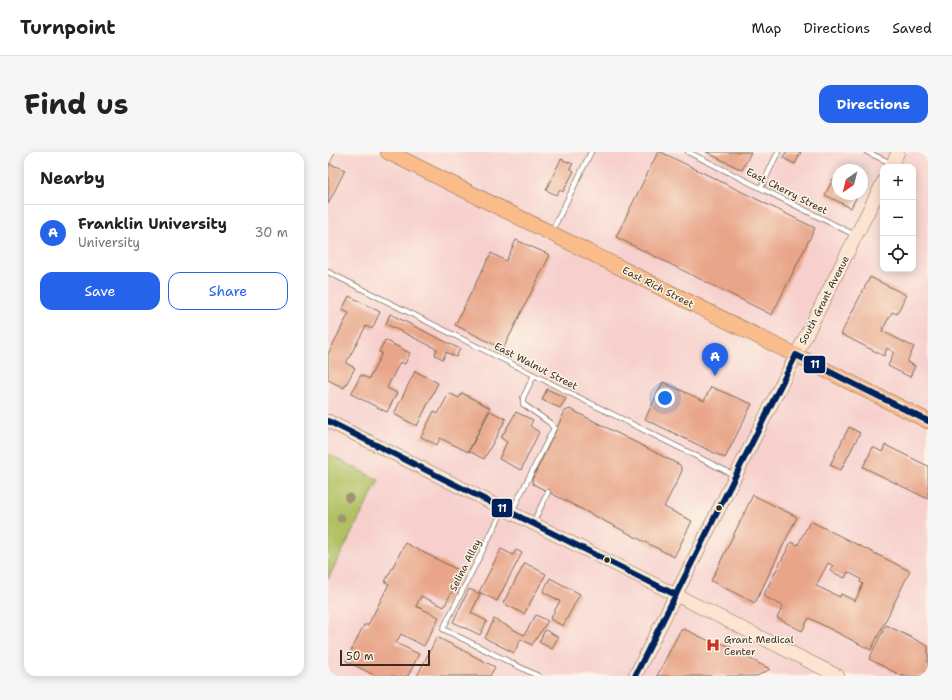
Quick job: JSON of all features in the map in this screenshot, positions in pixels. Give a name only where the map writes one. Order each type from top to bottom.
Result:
[{"type":"main road","name":"East Rich Street","points":[[388,152],[928,421]]},
{"type":"street","points":[[892,164],[898,152]]},
{"type":"street","name":"South Grant Avenue","points":[[635,676],[880,188]]},
{"type":"street","points":[[328,421],[838,676]]},
{"type":"lane","points":[[328,161],[332,152]]},
{"type":"lane","points":[[551,233],[591,152]]},
{"type":"lane","name":"East Cherry Street","points":[[688,152],[856,236]]},
{"type":"lane","points":[[761,188],[778,152]]},
{"type":"lane","points":[[867,152],[889,164]]},
{"type":"lane","name":"East Walnut Street","points":[[328,272],[736,476]]},
{"type":"lane","name":"Selina Alley","points":[[534,375],[523,398],[523,404],[550,423],[554,428],[443,629],[538,676]]},
{"type":"lane","points":[[533,523],[548,492]]},
{"type":"shaded area","points":[[328,152],[928,152],[928,676],[328,676]]},
{"type":"green space","points":[[328,454],[379,480],[328,579]]},
{"type":"building","points":[[658,152],[661,152],[815,228],[772,315],[616,237]]},
{"type":"building","points":[[706,152],[751,152],[742,170]]},
{"type":"building","points":[[786,152],[801,152],[795,164],[783,158]]},
{"type":"building","points":[[561,159],[573,164],[570,168],[574,171],[563,192],[560,190],[556,195],[546,190]]},
{"type":"building","points":[[330,164],[345,170],[328,204],[328,168]]},
{"type":"building","points":[[832,181],[832,198],[825,195]]},
{"type":"building","points":[[835,200],[855,200],[851,208]]},
{"type":"building","points":[[516,240],[550,255],[503,349],[455,325],[491,253],[506,261]]},
{"type":"building","points":[[870,277],[906,295],[897,314],[892,312],[882,331],[914,347],[907,362],[915,366],[910,377],[888,366],[894,352],[887,348],[884,356],[841,334]]},
{"type":"building","points":[[349,296],[380,312],[372,329],[366,326],[346,363],[355,368],[344,388],[328,380],[328,354],[349,313],[342,310]]},
{"type":"building","points":[[390,314],[460,349],[456,357],[446,352],[443,359],[435,355],[437,349],[386,324]]},
{"type":"building","points":[[385,340],[410,353],[405,364],[400,362],[387,388],[397,393],[387,412],[351,394],[361,375],[369,379],[382,353],[379,352]]},
{"type":"building","points":[[415,371],[438,383],[417,426],[394,414]]},
{"type":"building","points":[[663,382],[704,401],[711,387],[752,404],[725,458],[645,419]]},
{"type":"building","points":[[547,389],[566,398],[560,408],[542,400]]},
{"type":"building","points":[[449,393],[459,398],[462,393],[490,408],[468,452],[440,438],[437,445],[421,437],[434,411],[438,414]]},
{"type":"building","points":[[570,409],[680,465],[682,471],[664,507],[692,521],[674,557],[533,484],[532,480],[565,411]]},
{"type":"building","points":[[490,411],[506,419],[484,459],[469,451]]},
{"type":"building","points":[[516,412],[533,420],[530,426],[539,432],[521,470],[499,459],[507,442],[501,438]]},
{"type":"building","points":[[849,427],[860,433],[841,470],[830,465]]},
{"type":"building","points":[[885,445],[928,466],[928,499],[863,467],[873,447],[882,452]]},
{"type":"building","points":[[753,495],[797,517],[755,603],[711,581]]},
{"type":"building","points":[[810,521],[910,571],[871,650],[809,618],[802,631],[777,618],[783,606],[763,596],[791,542],[798,545]],"holes":[[[828,563],[833,566],[830,571],[845,578],[848,572],[861,579],[860,582],[863,584],[855,601],[841,594],[840,597],[816,586]]]},
{"type":"building","points":[[405,543],[462,572],[444,607],[421,596],[416,606],[439,617],[424,646],[401,634],[396,643],[419,654],[408,676],[376,676],[346,661],[364,625],[368,625],[389,584],[385,582]]},
{"type":"building","points":[[501,549],[513,555],[516,550],[522,553],[497,601],[479,592]]},
{"type":"building","points":[[525,563],[546,574],[524,614],[503,603]]},
{"type":"building","points":[[550,578],[580,594],[563,626],[550,619],[560,601],[543,592]]},
{"type":"building","points":[[469,589],[480,594],[471,613],[487,621],[480,635],[453,622]]},
{"type":"building","points":[[536,615],[548,621],[532,645],[521,639],[514,653],[485,638],[494,619],[524,635]]},
{"type":"building","points":[[886,625],[928,646],[928,676],[902,676],[869,659]]},
{"type":"building","points":[[684,629],[720,646],[721,643],[731,647],[729,650],[770,669],[757,676],[657,676],[680,631]]},
{"type":"building","points":[[545,630],[558,637],[552,649],[539,642]]},
{"type":"building","points":[[437,637],[495,667],[490,676],[417,676]]},
{"type":"transit line","name":"11","points":[[635,676],[796,355],[928,421]]},
{"type":"transit line","name":"11","points":[[328,421],[676,595]]},
{"type":"place","name":"Franklin University","points":[[715,376]]},
{"type":"place","name":"Grant Medical Center","points":[[713,645]]}]
